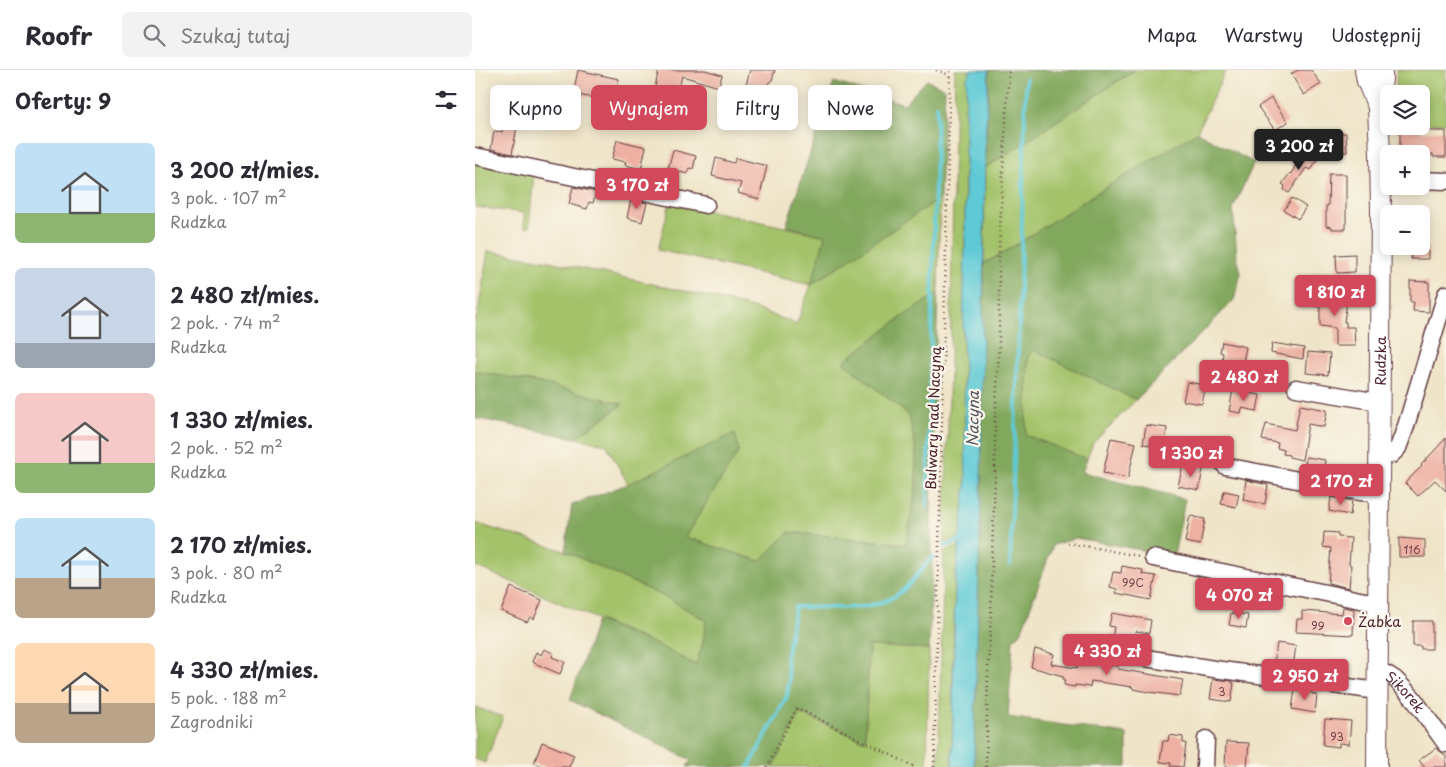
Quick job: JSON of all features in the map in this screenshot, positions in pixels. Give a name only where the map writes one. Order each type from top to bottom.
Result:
[{"type":"main road","name":"Rudzka","points":[[1365,70],[1367,81],[1378,107]]},
{"type":"main road","name":"Rudzka","points":[[1382,70],[1383,79],[1378,107],[1382,145]]},
{"type":"main road","name":"Rudzka","points":[[1377,767],[1379,402],[1385,195]]},
{"type":"street","points":[[475,156],[706,205]]},
{"type":"street","points":[[1430,180],[1446,181]]},
{"type":"street","points":[[1379,456],[1391,454],[1398,448],[1446,294]]},
{"type":"street","points":[[1296,388],[1379,402]]},
{"type":"street","points":[[1225,466],[1359,492],[1379,493]]},
{"type":"street","points":[[1153,558],[1378,602]]},
{"type":"street","name":"Sikorek","points":[[1077,647],[1214,669],[1378,682],[1390,675],[1413,698],[1446,744]]},
{"type":"street","points":[[1205,767],[1206,739]]},
{"type":"path","points":[[936,70],[950,75]]},
{"type":"path","name":"Bulwary nad Nacyną","points":[[934,767],[950,70]]},
{"type":"path","points":[[986,767],[995,422],[998,385],[1000,238],[1009,70]]},
{"type":"path","points":[[1068,543],[1153,558]]},
{"type":"path","points":[[767,767],[797,708],[915,767]]},
{"type":"green space","points":[[955,70],[970,70],[967,78],[965,114],[963,329],[966,484],[960,537],[944,542],[950,367]]},
{"type":"green space","points":[[989,70],[1135,70],[985,168]]},
{"type":"green space","points":[[1135,70],[1226,70],[1197,132],[1000,255],[984,263],[985,168]]},
{"type":"green space","points":[[1396,70],[1446,70],[1446,123],[1430,124],[1430,85],[1396,85]]},
{"type":"green space","points":[[927,80],[945,89],[940,198],[811,285],[825,236],[786,226],[818,130],[892,130],[892,100],[904,104]]},
{"type":"green space","points":[[834,82],[844,85],[833,85]]},
{"type":"green space","points":[[1197,132],[1254,163],[1233,208],[1237,257],[1241,273],[1234,300],[1136,400],[1034,350],[1028,356],[1026,435],[1087,459],[1082,472],[1185,499],[1174,556],[1076,538],[1053,545],[1021,633],[1013,640],[1008,717],[1127,734],[1127,767],[974,767],[984,263],[1000,255]]},
{"type":"green space","points":[[475,160],[534,171],[529,228],[524,227],[524,213],[475,207]]},
{"type":"green space","points":[[940,198],[938,293],[898,320],[843,362],[909,415],[916,450],[916,489],[906,544],[789,532],[760,561],[685,537],[738,451],[735,434],[628,484],[606,444],[575,438],[622,405],[545,384],[475,371],[475,318],[477,318],[488,251],[544,260],[715,298],[756,309],[796,325],[811,285],[658,250],[670,202],[826,236],[812,284]]},
{"type":"green space","points":[[938,293],[931,509],[932,570],[929,649],[869,646],[865,741],[800,713],[773,767],[687,767],[691,760],[570,700],[597,620],[657,645],[696,665],[703,643],[706,620],[665,597],[565,551],[572,505],[628,484],[735,433],[739,451],[685,537],[760,561],[789,532],[906,544],[916,489],[916,450],[909,415],[843,362],[898,320]]},
{"type":"green space","points":[[1034,350],[1136,400],[1093,443],[1087,459],[1025,435],[1028,356]]},
{"type":"green space","points":[[475,371],[545,384],[623,404],[575,438],[475,418]]},
{"type":"green space","points":[[475,523],[565,551],[665,597],[706,620],[703,643],[696,665],[657,645],[475,566]]},
{"type":"green space","points":[[959,546],[955,584],[952,767],[938,767],[944,551]]},
{"type":"green space","points":[[869,646],[929,649],[927,767],[773,767],[799,713],[865,741]]},
{"type":"green space","points":[[475,707],[503,717],[485,763],[475,759]]},
{"type":"water","name":"Nacyna","points":[[970,70],[989,70],[985,147],[981,484],[974,767],[952,767],[955,584],[966,484],[963,329],[965,114],[967,78]]},
{"type":"building","points":[[578,70],[619,79],[618,85],[591,85],[591,97],[581,96],[581,85],[575,85]]},
{"type":"building","points":[[659,70],[705,70],[722,75],[720,85],[717,86],[682,76],[680,85],[655,85]]},
{"type":"building","points":[[750,70],[775,70],[768,85],[746,85]]},
{"type":"building","points":[[1298,70],[1311,70],[1321,84],[1304,95],[1291,74]]},
{"type":"building","points":[[1271,98],[1288,122],[1275,130],[1258,107]]},
{"type":"building","points":[[502,130],[516,130],[512,154],[491,149],[494,131],[502,132]]},
{"type":"building","points":[[1430,131],[1446,131],[1446,157],[1433,157],[1433,154],[1430,154],[1430,145],[1400,145],[1400,135],[1430,135]]},
{"type":"building","points":[[1346,133],[1347,152],[1329,153],[1330,134]]},
{"type":"building","points":[[617,140],[646,147],[641,169],[625,165],[626,162],[612,159]]},
{"type":"building","points":[[673,150],[696,156],[693,169],[689,168],[687,174],[668,169]]},
{"type":"building","points":[[1302,152],[1317,159],[1311,170],[1306,168],[1289,193],[1284,190],[1285,186],[1282,184],[1291,174]]},
{"type":"building","points":[[716,158],[734,163],[736,158],[767,166],[759,199],[738,193],[741,183],[712,176]]},
{"type":"building","points":[[1329,174],[1346,174],[1346,229],[1332,229],[1332,227],[1326,226]]},
{"type":"building","points":[[573,187],[596,192],[593,203],[589,202],[587,209],[569,204]]},
{"type":"building","points":[[1292,198],[1306,207],[1298,219],[1284,210]]},
{"type":"building","points":[[631,199],[647,203],[642,222],[627,218]]},
{"type":"building","points":[[1355,254],[1355,272],[1337,273],[1336,255]]},
{"type":"building","points":[[1411,255],[1428,255],[1428,259],[1411,259]]},
{"type":"building","points":[[1410,281],[1429,282],[1429,312],[1413,311],[1414,302],[1410,302]]},
{"type":"building","points":[[1315,291],[1341,294],[1340,300],[1347,301],[1344,322],[1346,322],[1346,327],[1354,327],[1355,346],[1335,346],[1335,328],[1320,326],[1320,307],[1313,306]]},
{"type":"building","points":[[1222,342],[1246,347],[1242,367],[1222,363],[1223,353],[1220,352]]},
{"type":"building","points":[[1272,343],[1304,348],[1303,359],[1271,353]]},
{"type":"building","points":[[1308,352],[1330,354],[1328,375],[1306,373]]},
{"type":"building","points":[[1187,382],[1206,385],[1202,404],[1183,401]]},
{"type":"building","points":[[1233,390],[1260,395],[1257,411],[1242,408],[1241,413],[1229,411]]},
{"type":"building","points":[[1300,405],[1327,410],[1324,427],[1308,424],[1302,460],[1283,454],[1284,450],[1277,448],[1278,443],[1262,440],[1266,424],[1295,430]]},
{"type":"building","points":[[1146,425],[1167,428],[1164,447],[1143,444]]},
{"type":"building","points":[[1111,438],[1136,443],[1128,478],[1103,473]]},
{"type":"building","points":[[1446,438],[1446,491],[1435,480],[1418,496],[1405,483]]},
{"type":"building","points":[[1306,457],[1325,460],[1323,475],[1304,471]]},
{"type":"building","points":[[1183,465],[1203,469],[1199,490],[1178,486]]},
{"type":"building","points":[[1246,480],[1268,485],[1265,504],[1243,500]]},
{"type":"building","points":[[1224,491],[1239,494],[1236,507],[1221,504]]},
{"type":"building","points":[[1331,497],[1352,501],[1350,515],[1329,511]]},
{"type":"building","points":[[1190,516],[1205,519],[1200,545],[1185,542]]},
{"type":"building","points":[[1324,532],[1338,533],[1338,537],[1351,538],[1349,588],[1328,583],[1331,548],[1323,547]]},
{"type":"building","points":[[1399,538],[1425,540],[1425,557],[1399,557]]},
{"type":"building","points":[[1122,566],[1143,570],[1142,574],[1156,576],[1151,600],[1116,593],[1117,589],[1110,587],[1113,572],[1121,573]]},
{"type":"building","points":[[1209,585],[1242,590],[1240,604],[1207,599]]},
{"type":"building","points":[[511,587],[542,600],[534,619],[530,617],[527,622],[501,611]]},
{"type":"building","points":[[1343,607],[1354,609],[1353,635],[1296,632],[1297,619],[1302,619],[1302,611],[1342,614]]},
{"type":"building","points":[[1112,613],[1151,620],[1149,633],[1136,631],[1133,645],[1112,641],[1114,627],[1109,626]]},
{"type":"building","points":[[1231,613],[1248,615],[1246,628],[1229,625]]},
{"type":"building","points":[[1413,621],[1432,621],[1432,649],[1421,649],[1421,646],[1413,646]]},
{"type":"building","points":[[1277,643],[1296,646],[1293,667],[1274,664]]},
{"type":"building","points":[[544,649],[553,653],[552,657],[565,662],[560,674],[532,662],[536,652],[541,655]]},
{"type":"building","points":[[1035,649],[1054,654],[1051,664],[1077,668],[1078,661],[1099,663],[1118,666],[1118,669],[1183,680],[1180,696],[1091,681],[1090,687],[1064,685],[1065,679],[1063,679],[1063,676],[1031,667]]},
{"type":"building","points":[[1213,679],[1232,681],[1234,683],[1231,702],[1210,699]]},
{"type":"building","points":[[1295,690],[1312,692],[1312,694],[1317,695],[1315,713],[1292,709]]},
{"type":"building","points":[[1325,719],[1351,721],[1349,744],[1339,743],[1339,747],[1323,745]]},
{"type":"building","points":[[1169,735],[1183,737],[1183,743],[1186,743],[1183,767],[1170,766],[1171,763],[1160,762],[1163,741],[1168,741]]},
{"type":"building","points":[[542,742],[574,755],[569,767],[544,767],[534,763]]},
{"type":"building","points":[[1226,742],[1249,743],[1247,767],[1225,767]]},
{"type":"building","points":[[1436,748],[1446,756],[1446,767],[1424,767],[1419,760]]},
{"type":"waterway","points":[[1010,565],[1026,79]]},
{"type":"waterway","points":[[927,507],[937,106]]},
{"type":"waterway","points":[[945,546],[964,538]]},
{"type":"waterway","points":[[749,767],[787,696],[789,679],[786,659],[795,607],[851,608],[891,599],[902,591],[933,557]]},
{"type":"place","name":"Żabka","points":[[1348,621]]}]
